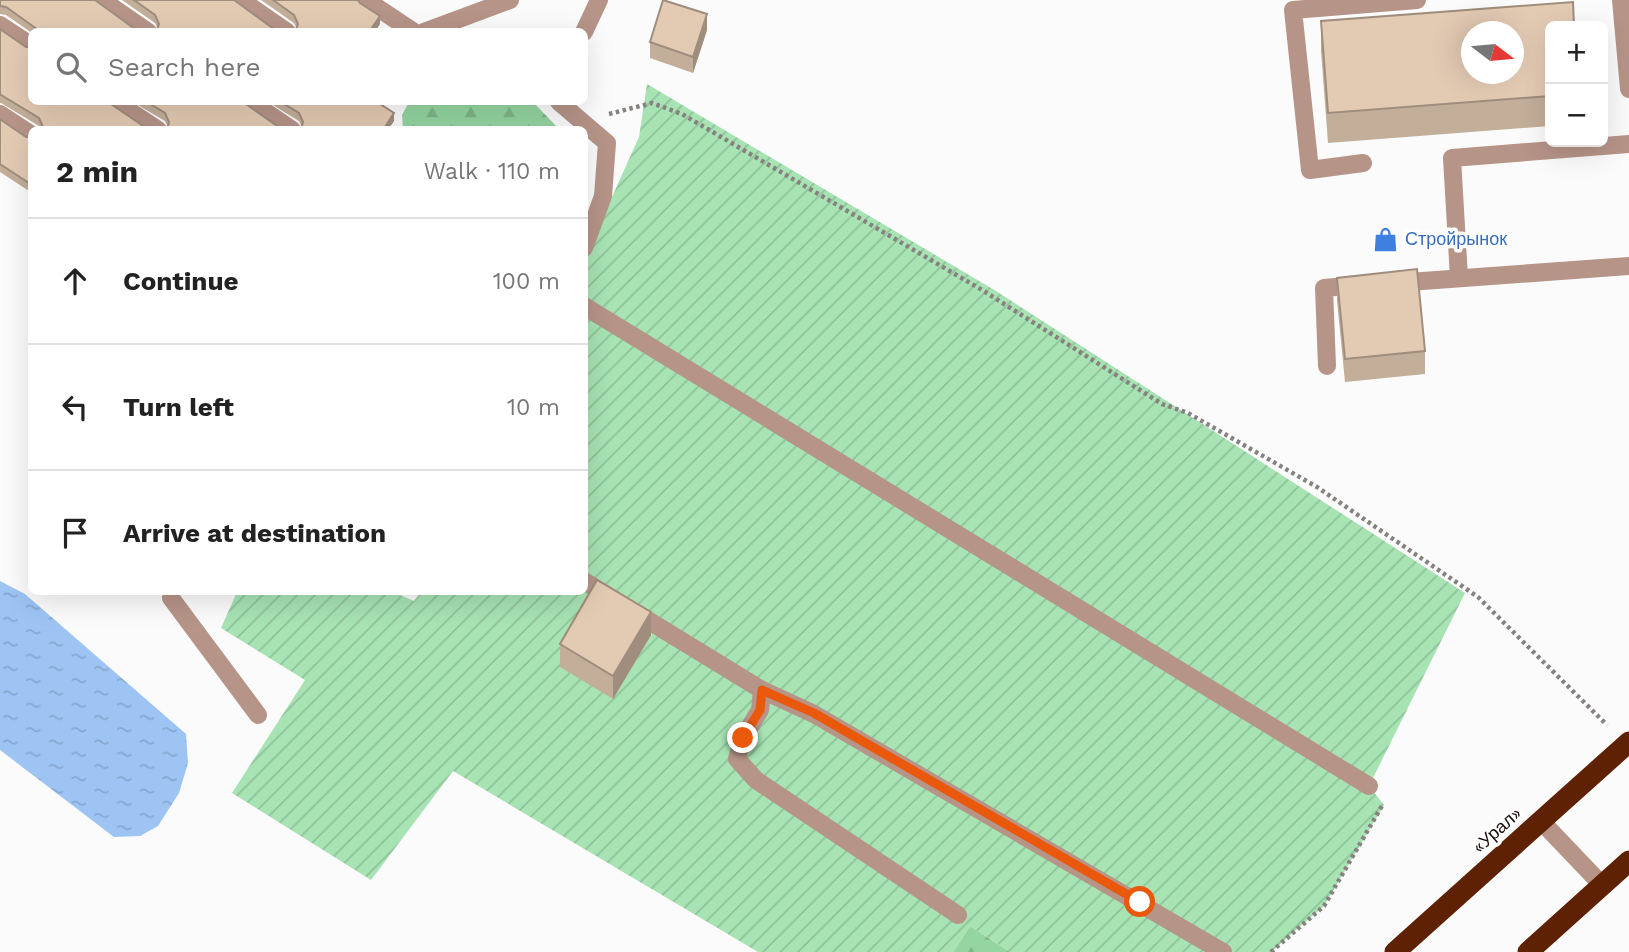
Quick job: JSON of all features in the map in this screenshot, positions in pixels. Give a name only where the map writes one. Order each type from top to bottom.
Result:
[{"type":"highway","name":"«Урал»","points":[[1395,952],[1629,742]]},
{"type":"highway","points":[[1528,952],[1629,860]]},
{"type":"lane","points":[[102,0],[142,28]]},
{"type":"lane","points":[[241,0],[281,28]]},
{"type":"lane","points":[[366,0],[408,28]]},
{"type":"lane","points":[[459,26],[510,0]]},
{"type":"lane","points":[[586,28],[598,0]]},
{"type":"lane","points":[[1363,163],[1310,170],[1293,9],[1416,0]]},
{"type":"lane","points":[[1621,0],[1629,80]]},
{"type":"lane","points":[[0,25],[28,43]]},
{"type":"lane","points":[[120,105],[152,126]]},
{"type":"lane","points":[[255,105],[286,126]]},
{"type":"lane","points":[[562,105],[587,126]]},
{"type":"lane","points":[[0,114],[28,132]]},
{"type":"lane","points":[[588,127],[607,143],[603,197],[588,237]]},
{"type":"lane","points":[[1459,278],[1452,158],[1629,144]]},
{"type":"lane","points":[[1326,366],[1324,288],[1629,266]]},
{"type":"lane","points":[[588,308],[1369,786]]},
{"type":"lane","points":[[588,584],[762,690],[814,713],[1223,952]]},
{"type":"lane","points":[[172,595],[171,598],[190,625],[258,715]]},
{"type":"lane","points":[[762,690],[760,710],[743,738],[737,759],[756,780],[958,915]]},
{"type":"lane","points":[[1541,821],[1602,885]]},
{"type":"path","points":[[581,121],[652,103],[682,114],[982,290],[1162,404],[1188,413],[1317,488],[1478,597],[1607,725]]},
{"type":"path","points":[[1271,952],[1324,906],[1384,805],[1369,786]]},
{"type":"green space","points":[[647,84],[996,291],[1465,593],[1369,786],[1384,805],[1324,906],[1271,952],[1010,952],[970,926],[953,952],[758,952],[453,771],[371,880],[232,793],[305,680],[221,628],[236,595],[400,595],[414,601],[419,595],[588,595],[588,250],[639,137]]},
{"type":"green space","points":[[407,105],[536,105],[556,126],[403,126],[402,115]]},
{"type":"green space","points":[[970,926],[1010,952],[953,952]]},
{"type":"water","points":[[0,581],[25,594],[186,734],[188,763],[179,793],[158,826],[140,836],[114,837],[0,750]]},
{"type":"building","points":[[0,0],[95,0],[134,28],[35,28],[6,7],[0,6]]},
{"type":"building","points":[[134,0],[234,0],[272,28],[158,28],[159,24],[155,15]]},
{"type":"building","points":[[273,0],[358,0],[380,16],[372,28],[296,28],[298,24],[294,15]]},
{"type":"building","points":[[663,0],[707,14],[693,57],[650,42]]},
{"type":"building","points":[[1573,2],[1574,21],[1545,21],[1545,96],[1328,113],[1321,21]]},
{"type":"building","points":[[0,29],[28,47],[28,105],[112,105],[143,126],[43,126],[39,118],[0,95]]},
{"type":"building","points":[[152,105],[247,105],[277,126],[168,126],[165,113]]},
{"type":"building","points":[[286,105],[382,105],[394,113],[386,126],[302,126],[299,113]]},
{"type":"building","points":[[0,119],[28,137],[28,182],[0,164]]},
{"type":"building","points":[[1417,269],[1425,351],[1345,359],[1337,278]]},
{"type":"building","points":[[597,580],[651,612],[613,676],[560,644]]},
{"type":"place","name":"Стройрынок","points":[[1385,239]]},
{"type":"route","points":[[743,738],[760,710],[762,690],[814,713],[1140,902]]}]
